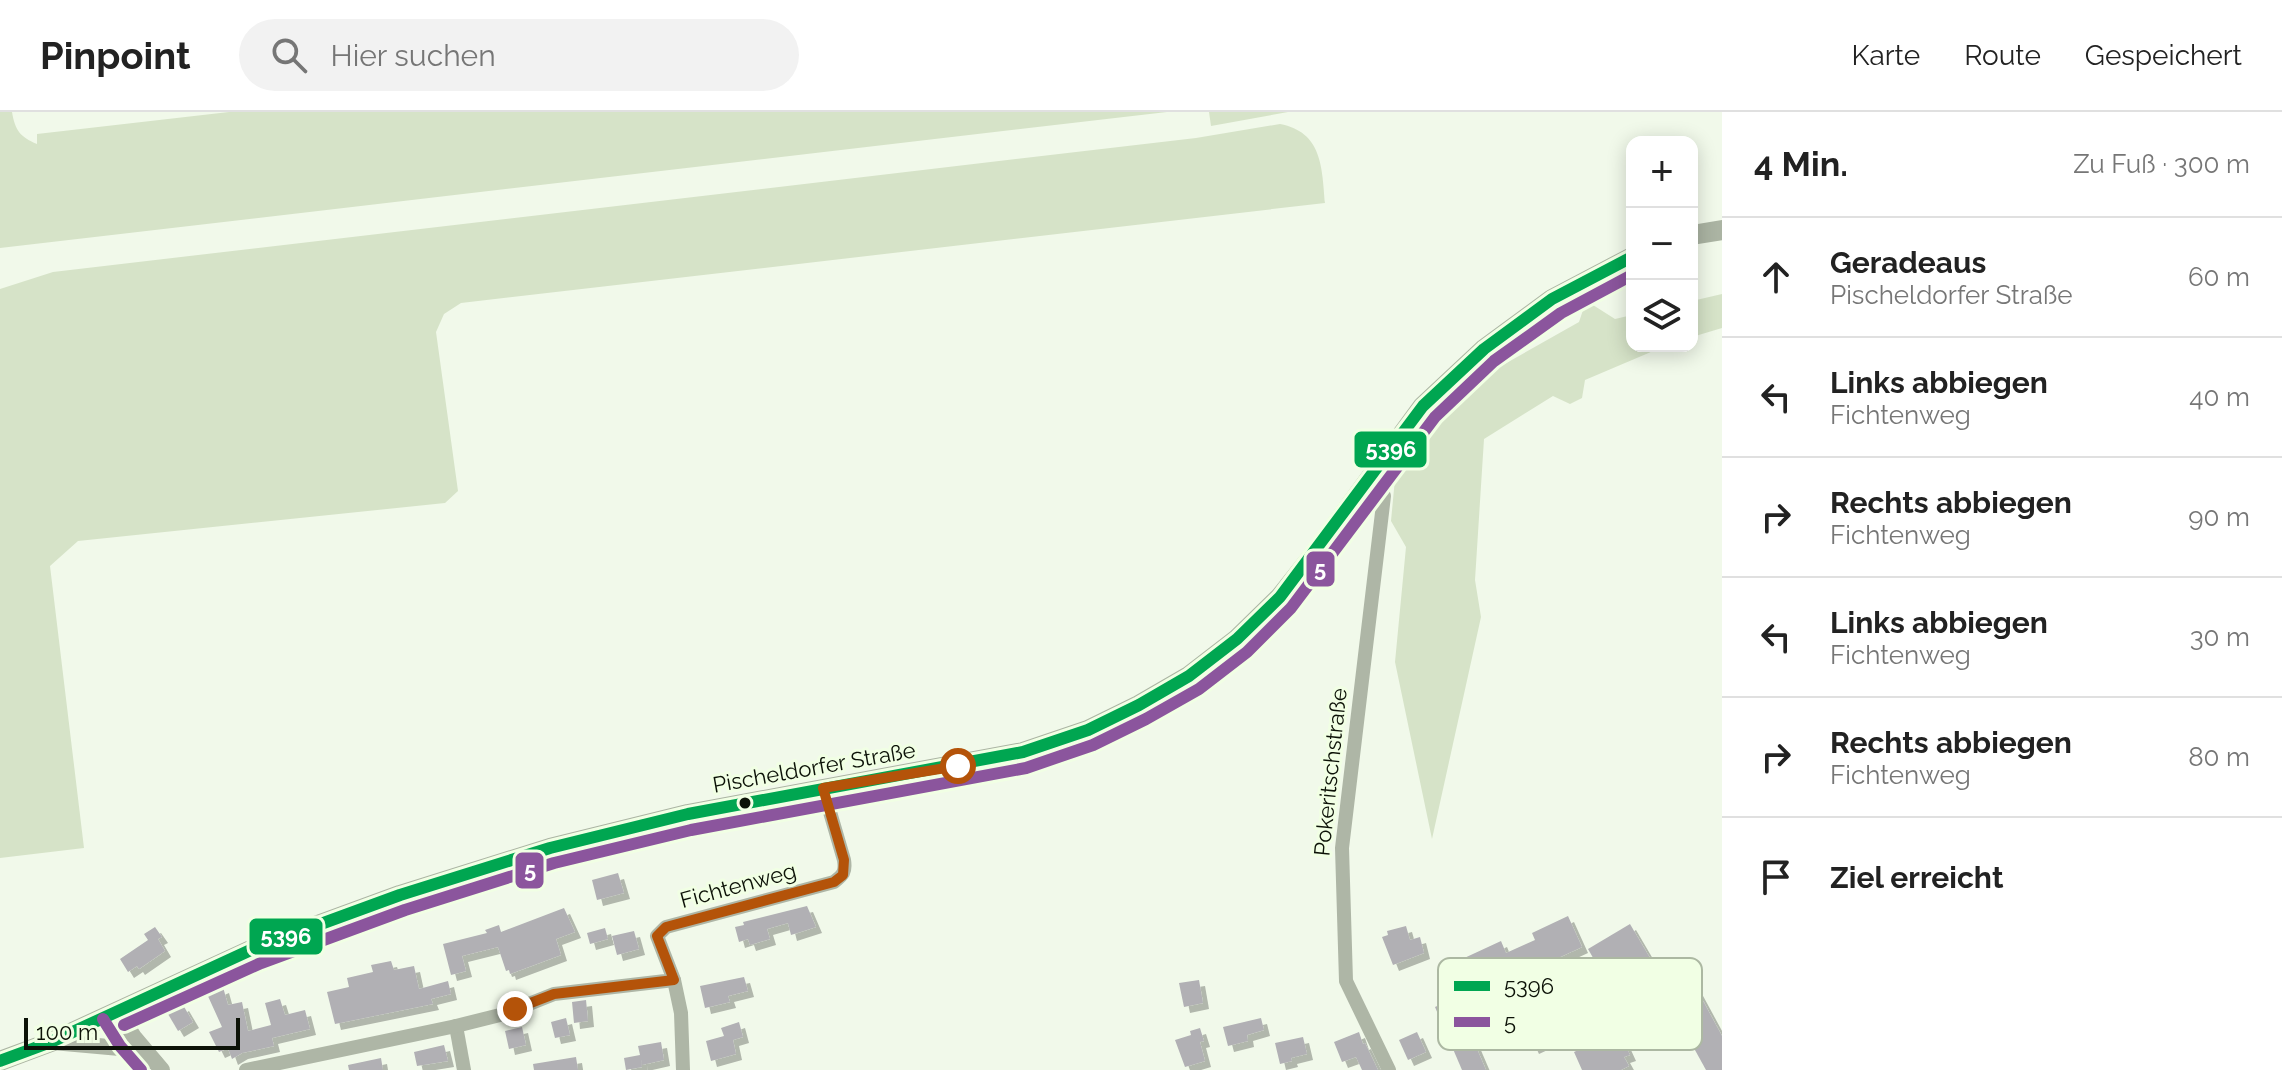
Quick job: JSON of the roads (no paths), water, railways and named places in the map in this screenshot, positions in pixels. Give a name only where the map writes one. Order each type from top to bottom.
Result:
[{"type":"main road","points":[[1698,234],[1722,230]]},
{"type":"main road","name":"Pischeldorfer Straße","points":[[0,1061],[51,1042],[255,948],[400,895],[581,840],[688,814],[1023,752],[1088,730],[1139,705],[1189,676],[1237,639],[1280,597],[1423,406],[1484,349],[1552,299],[1626,260]]},
{"type":"street","name":"Pokeritschstraße","points":[[1373,472],[1384,496],[1342,848],[1343,893],[1346,981],[1389,1070]]},
{"type":"street","name":"Fichtenweg","points":[[674,980],[657,936],[666,927],[834,882],[843,875],[844,860],[823,788]]},
{"type":"street","points":[[246,1070],[456,1026],[504,1014],[554,994],[674,980],[681,1013],[683,1070]]},
{"type":"street","points":[[117,1010],[158,1066]]},
{"type":"street","points":[[456,1026],[464,1070]]},
{"type":"street","points":[[51,1042],[120,1048],[158,1066]]}]
